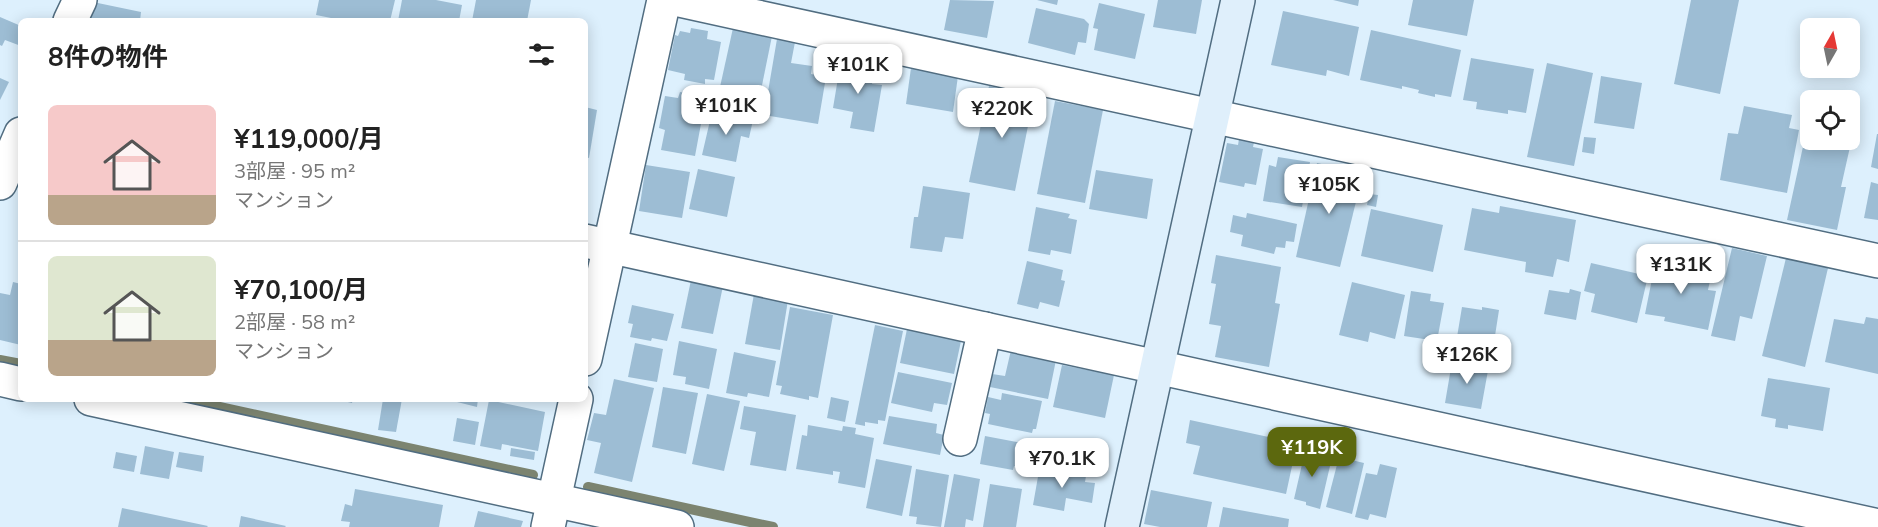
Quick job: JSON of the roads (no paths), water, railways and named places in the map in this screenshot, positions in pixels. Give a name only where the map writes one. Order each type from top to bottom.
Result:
[{"type":"street","points":[[71,18],[80,0]]},
{"type":"street","points":[[588,330],[597,244],[664,0]]},
{"type":"street","points":[[679,0],[1878,261]]},
{"type":"street","points":[[1122,527],[1238,0]]},
{"type":"street","points":[[0,183],[18,141]]},
{"type":"street","points":[[597,244],[1878,526]]},
{"type":"street","points":[[960,439],[985,329]]},
{"type":"street","points":[[0,379],[18,383]]},
{"type":"street","points":[[103,402],[551,513],[677,527]]},
{"type":"street","points":[[551,513],[575,402]]},
{"type":"waterway","points":[[0,360],[18,363]]},
{"type":"waterway","points":[[197,402],[533,475]]},
{"type":"waterway","points":[[588,487],[773,527]]}]
